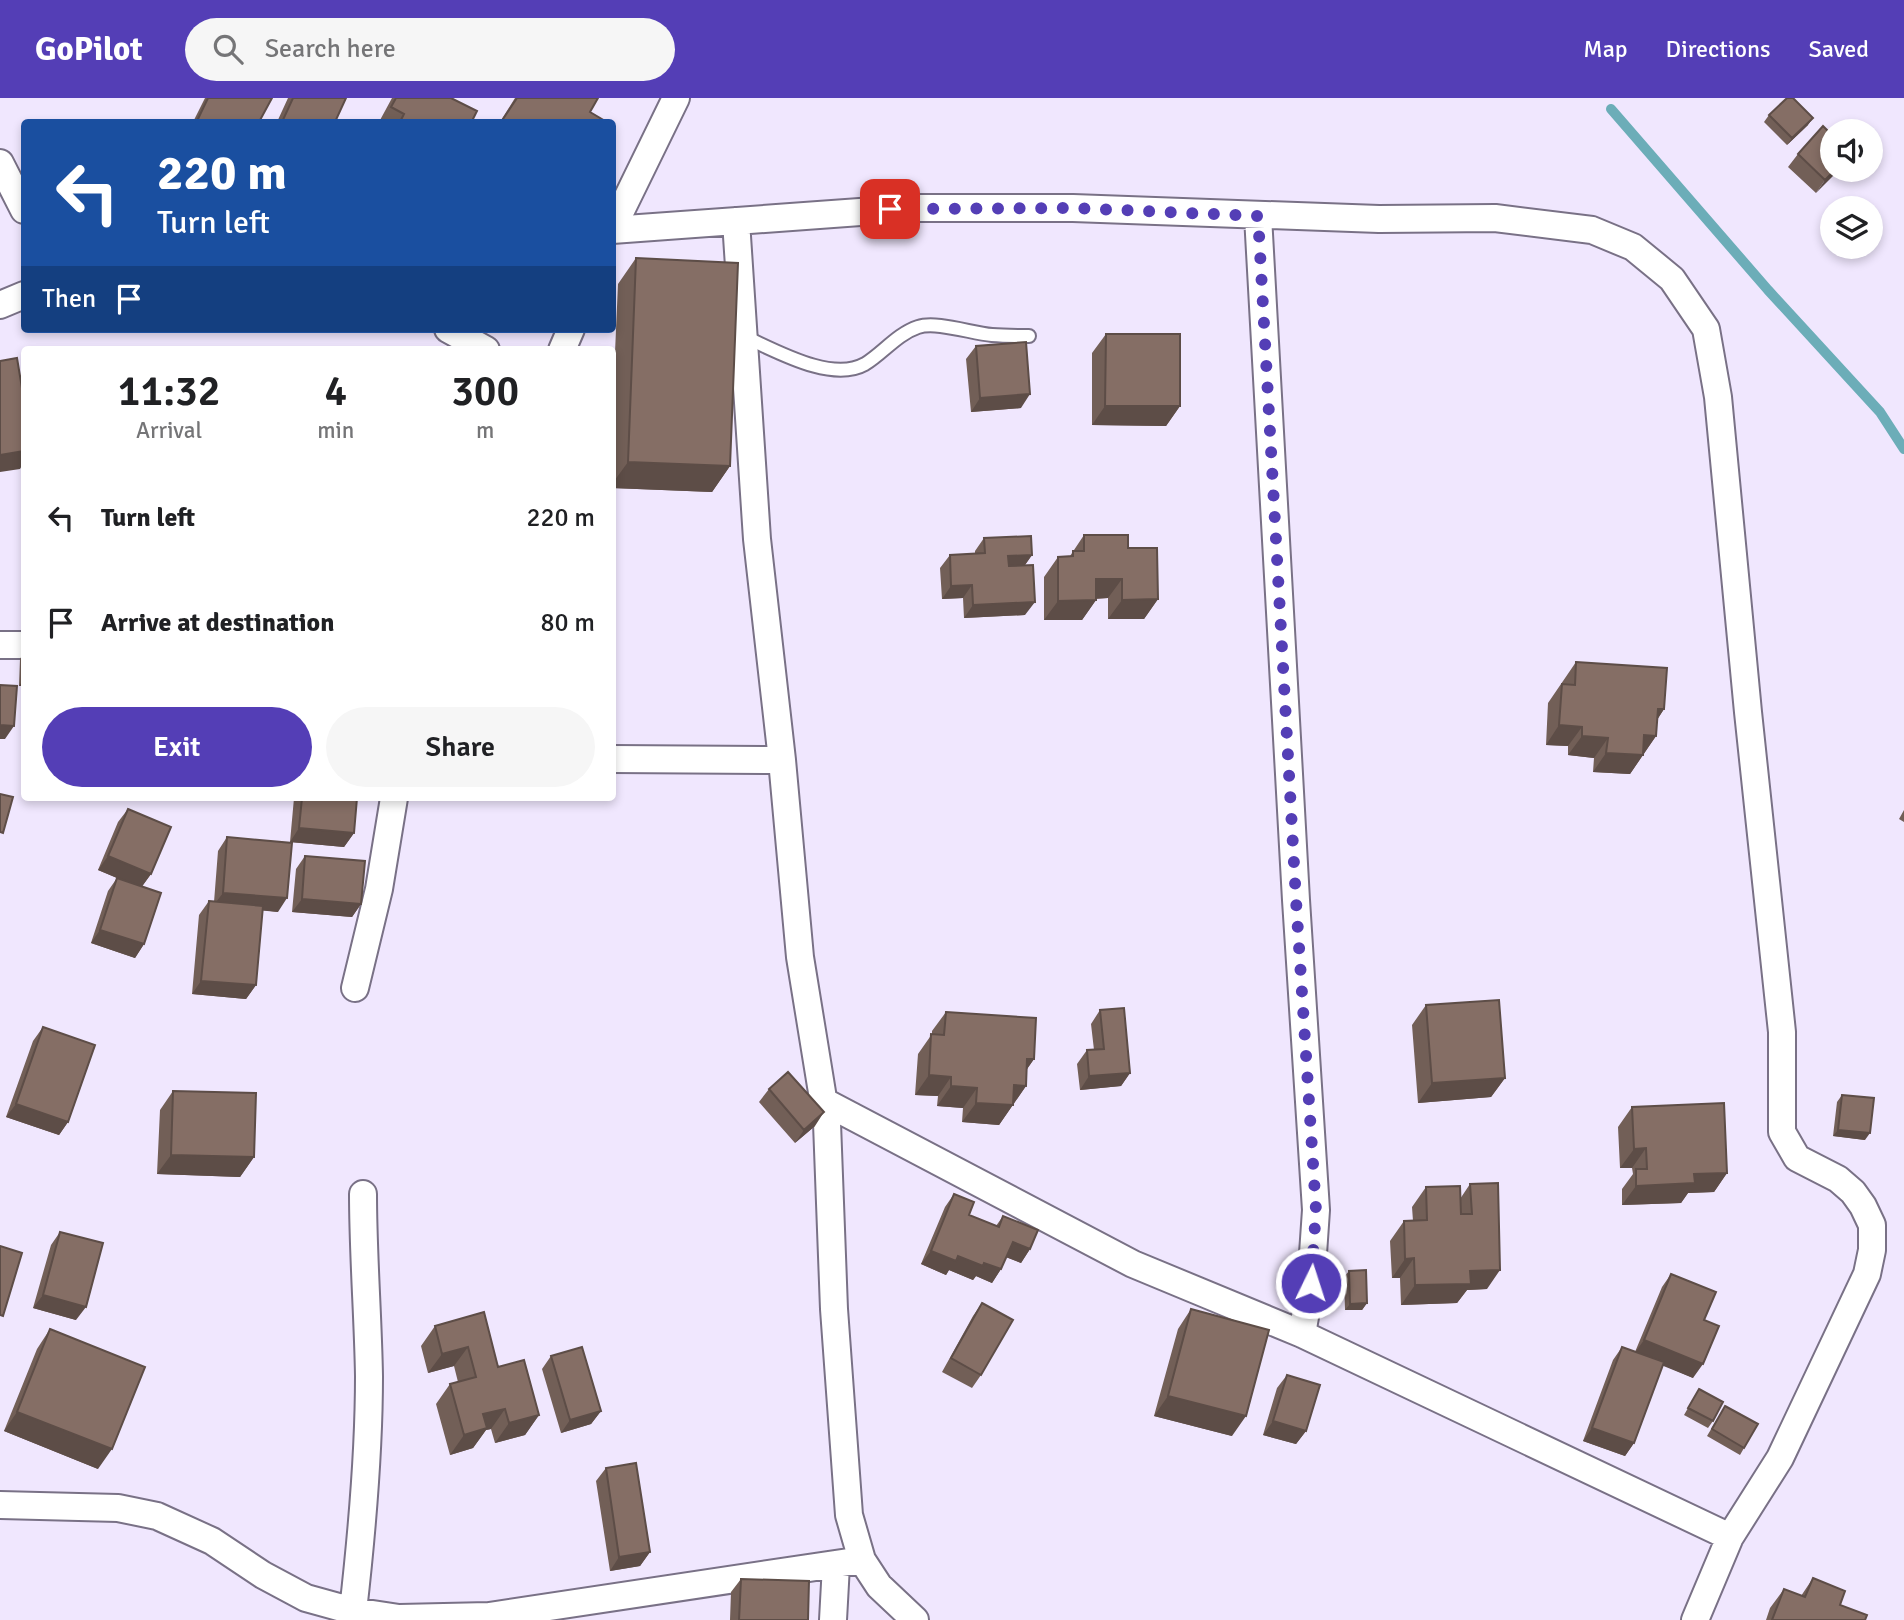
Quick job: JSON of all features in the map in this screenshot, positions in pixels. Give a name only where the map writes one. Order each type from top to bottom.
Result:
[{"type":"street","points":[[616,219],[665,103]]},
{"type":"street","points":[[0,163],[21,203]]},
{"type":"street","points":[[616,229],[915,208],[1073,208],[1379,219],[1495,218],[1592,230],[1633,247],[1672,279],[1706,330],[1718,397],[1782,1032],[1782,1132],[1797,1158],[1838,1179],[1853,1192],[1872,1225],[1872,1250],[1867,1273],[1780,1458],[1730,1538],[1695,1620]]},
{"type":"street","points":[[1258,216],[1316,1210],[1311,1283],[1302,1334]]},
{"type":"street","points":[[736,220],[754,511],[782,760],[800,957],[828,1136],[834,1309],[849,1515],[862,1560],[879,1586],[915,1620]]},
{"type":"street","points":[[0,305],[21,296]]},
{"type":"street","points":[[455,333],[479,346]]},
{"type":"street","points":[[0,645],[21,645]]},
{"type":"street","points":[[616,759],[782,760]]},
{"type":"street","points":[[355,988],[379,889],[394,801]]},
{"type":"street","points":[[823,1101],[1133,1264],[1302,1334],[1730,1538]]},
{"type":"street","points":[[352,1611],[366,1502],[369,1375],[363,1261],[363,1194]]},
{"type":"street","points":[[0,1505],[118,1508],[157,1516],[212,1541],[262,1575],[306,1598],[352,1611],[399,1618],[489,1616],[862,1560]]},
{"type":"street","points":[[833,1620],[836,1565]]},
{"type":"lane","points":[[743,336],[824,369],[844,370],[863,365],[901,335],[919,326],[932,325],[992,335],[1029,337]]},
{"type":"building","points":[[208,98],[272,98],[261,119],[198,119]]},
{"type":"building","points":[[293,98],[346,98],[336,119],[283,119]]},
{"type":"building","points":[[396,98],[451,98],[477,111],[473,119],[402,119],[404,114],[391,107]]},
{"type":"building","points":[[517,98],[598,98],[590,112],[602,119],[503,119]]},
{"type":"building","points":[[1787,98],[1793,98],[1813,118],[1792,138],[1769,115]]},
{"type":"building","points":[[1820,129],[1820,175],[1798,154]]},
{"type":"building","points":[[636,258],[738,263],[730,466],[628,462]]},
{"type":"building","points":[[1106,334],[1180,334],[1180,406],[1105,406]]},
{"type":"building","points":[[1026,342],[1030,394],[980,398],[976,346]]},
{"type":"building","points":[[17,358],[21,382],[21,452],[0,455],[0,361]]},
{"type":"building","points":[[1084,535],[1128,535],[1128,548],[1157,548],[1158,599],[1122,600],[1122,579],[1096,579],[1096,600],[1058,601],[1058,557],[1073,556],[1073,551],[1084,551]]},
{"type":"building","points":[[1031,536],[1032,555],[1008,556],[1009,566],[1033,565],[1035,602],[973,605],[972,585],[951,586],[950,555],[985,553],[984,538]]},
{"type":"building","points":[[1576,662],[1667,668],[1664,709],[1658,709],[1656,736],[1644,735],[1643,755],[1606,753],[1608,738],[1582,736],[1582,727],[1559,725],[1562,684],[1575,685]]},
{"type":"building","points":[[0,685],[17,686],[14,726],[0,725]]},
{"type":"building","points":[[0,794],[13,797],[3,833],[0,832]]},
{"type":"building","points":[[302,801],[357,801],[354,833],[299,828]]},
{"type":"building","points":[[128,809],[171,827],[151,874],[108,856]]},
{"type":"building","points":[[227,837],[292,843],[287,898],[223,893]]},
{"type":"building","points":[[305,856],[365,861],[361,904],[302,899]]},
{"type":"building","points":[[117,878],[161,893],[144,944],[100,930]]},
{"type":"building","points":[[209,901],[263,906],[256,985],[201,981]]},
{"type":"building","points":[[1499,1000],[1505,1078],[1432,1083],[1426,1005]]},
{"type":"building","points":[[1124,1008],[1130,1073],[1089,1076],[1087,1050],[1104,1049],[1100,1010]]},
{"type":"building","points":[[946,1012],[1036,1018],[1034,1059],[1027,1059],[1026,1086],[1014,1085],[1013,1105],[976,1103],[977,1088],[951,1086],[951,1077],[929,1075],[931,1034],[944,1035]]},
{"type":"building","points":[[43,1027],[95,1045],[68,1122],[16,1104]]},
{"type":"building","points":[[788,1072],[824,1112],[804,1130],[769,1089]]},
{"type":"building","points":[[173,1091],[256,1093],[254,1157],[171,1155]]},
{"type":"building","points":[[1842,1095],[1874,1098],[1870,1133],[1838,1130]]},
{"type":"building","points":[[1724,1103],[1727,1173],[1694,1174],[1695,1183],[1636,1186],[1636,1169],[1647,1169],[1646,1148],[1634,1149],[1632,1107]]},
{"type":"building","points":[[1498,1183],[1500,1270],[1470,1271],[1471,1284],[1415,1285],[1414,1258],[1405,1259],[1404,1221],[1427,1220],[1426,1187],[1460,1186],[1461,1214],[1472,1214],[1470,1184]]},
{"type":"building","points":[[954,1194],[974,1202],[969,1215],[999,1227],[1003,1216],[1038,1230],[1030,1249],[1013,1242],[1001,1269],[984,1263],[983,1266],[958,1256],[956,1261],[931,1251]]},
{"type":"building","points":[[60,1232],[103,1243],[86,1307],[43,1295]]},
{"type":"building","points":[[0,1246],[22,1253],[3,1316],[0,1315]]},
{"type":"building","points":[[1366,1270],[1367,1303],[1350,1304],[1349,1271]]},
{"type":"building","points":[[1671,1274],[1716,1292],[1704,1320],[1719,1326],[1703,1364],[1644,1340]]},
{"type":"building","points":[[982,1303],[1013,1320],[981,1375],[951,1358]]},
{"type":"building","points":[[1191,1309],[1269,1330],[1246,1416],[1168,1396]]},
{"type":"building","points":[[484,1312],[498,1367],[524,1360],[539,1415],[509,1423],[505,1409],[483,1414],[487,1428],[464,1435],[450,1384],[476,1377],[468,1347],[442,1354],[435,1326]]},
{"type":"building","points":[[50,1329],[145,1367],[112,1449],[17,1412]]},
{"type":"building","points":[[582,1347],[601,1411],[570,1420],[551,1356]]},
{"type":"building","points":[[1622,1347],[1664,1362],[1634,1443],[1592,1428]]},
{"type":"building","points":[[1287,1375],[1320,1385],[1306,1431],[1273,1421]]},
{"type":"building","points":[[1699,1389],[1723,1402],[1713,1421],[1688,1408]]},
{"type":"building","points":[[1725,1406],[1758,1424],[1744,1448],[1712,1429]]},
{"type":"building","points":[[636,1463],[650,1552],[619,1557],[606,1468]]},
{"type":"building","points":[[1813,1578],[1845,1591],[1840,1605],[1867,1615],[1865,1620],[1772,1620],[1784,1589],[1805,1597]]},
{"type":"building","points":[[741,1579],[809,1581],[808,1620],[739,1620]]},
{"type":"waterway","points":[[1611,109],[1768,290],[1880,412],[1904,449]]},
{"type":"route","points":[[890,209],[1073,208],[1258,216],[1316,1210],[1311,1283]]}]
